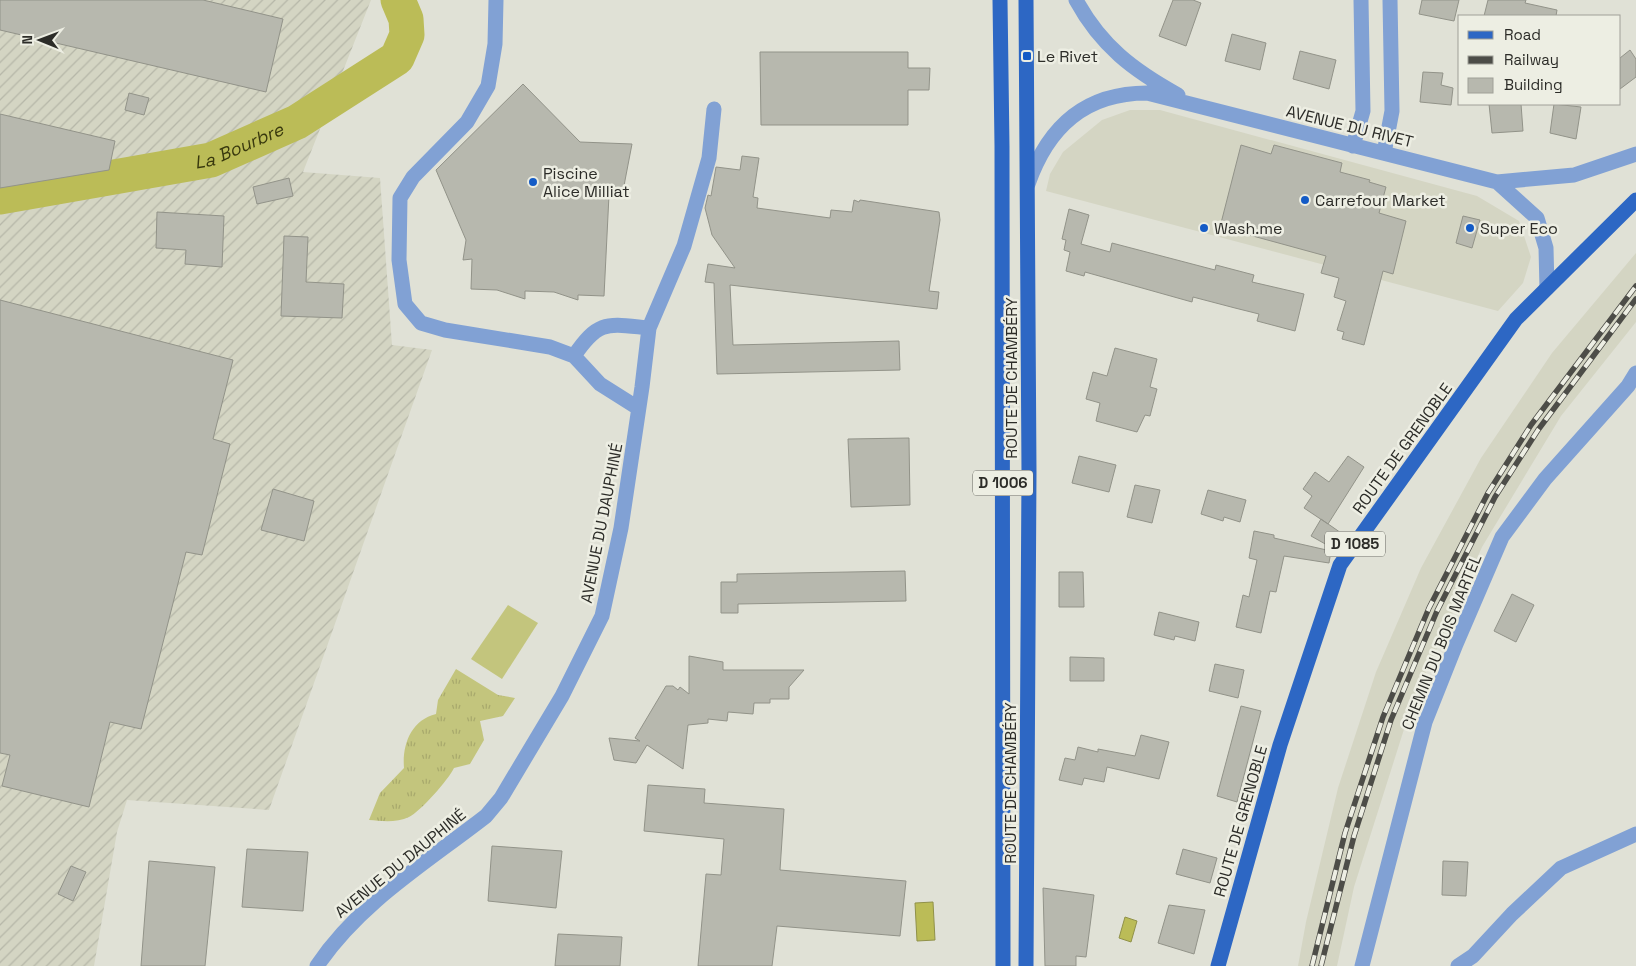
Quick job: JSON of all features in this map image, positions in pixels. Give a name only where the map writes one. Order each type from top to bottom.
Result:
[{"type":"main road","name":"ROUTE DE CHAMBÉRY","points":[[1000,0],[1002,146],[1003,966]]},
{"type":"main road","name":"ROUTE DE CHAMBÉRY","points":[[1026,0],[1029,472],[1026,966]]},
{"type":"main road","name":"ROUTE DE GRENOBLE","points":[[1218,966],[1280,745],[1340,565],[1516,319],[1636,200]]},
{"type":"street","points":[[496,0],[495,44],[488,86],[467,122],[413,177],[400,198],[399,260],[405,304],[421,323],[454,331],[550,347],[574,356],[600,384],[638,408]]},
{"type":"street","name":"AVENUE DU RIVET","points":[[1076,0],[1100,36],[1126,63],[1194,104]]},
{"type":"street","points":[[1353,146],[1363,111],[1361,0]]},
{"type":"street","points":[[1384,153],[1392,111],[1390,0]]},
{"type":"street","name":"AVENUE DU RIVET","points":[[1028,186],[1037,160],[1054,135],[1078,112],[1100,100],[1124,93],[1147,93],[1194,104],[1497,182],[1574,175],[1636,154]]},
{"type":"street","name":"AVENUE DU DAUPHINÉ","points":[[317,966],[333,942],[354,919],[486,816],[502,798],[562,696],[602,616],[621,528],[649,328],[684,246],[709,158],[714,109]]},
{"type":"street","name":"AVENUE DU RIVET","points":[[1497,182],[1537,218],[1546,248],[1546,288]]},
{"type":"street","points":[[574,356],[588,336],[602,327],[616,325],[649,328]]},
{"type":"street","name":"CHEMIN DU BOIS MARTEL","points":[[1362,966],[1426,722],[1456,644],[1502,537],[1545,478],[1628,386],[1636,373]]},
{"type":"street","points":[[1458,966],[1474,956],[1512,914],[1561,868],[1636,834]]},
{"type":"shaded area","points":[[0,0],[371,0],[303,172],[380,178],[392,345],[432,350],[269,810],[127,800],[117,832],[94,966],[0,966]]},
{"type":"shaded area","points":[[1130,110],[1160,110],[1477,196],[1519,221],[1531,257],[1523,283],[1498,311],[1046,191],[1050,174],[1063,152],[1102,120]]},
{"type":"shaded area","points":[[1636,253],[1636,322],[1561,416],[1482,547],[1412,704],[1354,887],[1337,966],[1298,966],[1306,922],[1338,788],[1376,672],[1421,568],[1481,458],[1552,353]]},
{"type":"shaded area","points":[[933,902],[935,940],[917,941],[915,903]]},
{"type":"shaded area","points":[[1125,917],[1137,921],[1131,942],[1119,938]]},
{"type":"green space","points":[[508,605],[538,623],[502,679],[471,659]]},
{"type":"green space","points":[[456,669],[498,695],[515,698],[503,716],[480,721],[484,740],[470,764],[454,768],[434,795],[420,809],[404,819],[394,821],[369,820],[380,793],[404,768],[407,742],[414,728],[427,717],[436,714],[438,700]]},
{"type":"building","points":[[0,0],[203,0],[283,19],[266,92],[0,30]]},
{"type":"building","points":[[1173,0],[1193,0],[1201,3],[1186,46],[1159,36]]},
{"type":"building","points":[[1422,0],[1459,0],[1454,21],[1419,14]]},
{"type":"building","points":[[1488,0],[1526,0],[1525,3],[1557,10],[1556,15],[1484,15]]},
{"type":"building","points":[[1232,34],[1266,43],[1260,70],[1225,61]]},
{"type":"building","points":[[1630,50],[1636,59],[1636,77],[1621,88],[1621,57]]},
{"type":"building","points":[[1300,51],[1336,60],[1329,89],[1293,79]]},
{"type":"building","points":[[760,52],[908,52],[908,68],[930,68],[929,90],[908,90],[908,125],[761,125]]},
{"type":"building","points":[[1423,72],[1443,73],[1441,85],[1453,88],[1451,105],[1420,102]]},
{"type":"building","name":"Piscine Alice Milliat","points":[[523,84],[580,142],[632,144],[622,196],[609,195],[604,296],[578,295],[578,300],[554,292],[525,291],[525,299],[497,290],[471,289],[472,259],[463,260],[466,240],[436,170]]},
{"type":"building","points":[[129,93],[149,98],[144,115],[125,110]]},
{"type":"building","points":[[1489,105],[1521,105],[1523,131],[1492,133]]},
{"type":"building","points":[[1554,105],[1581,107],[1576,139],[1550,133]]},
{"type":"building","points":[[0,114],[115,141],[109,170],[0,188]]},
{"type":"building","name":"Carrefour Market","points":[[1241,145],[1271,154],[1274,145],[1342,163],[1340,172],[1370,180],[1369,182],[1386,187],[1379,213],[1406,221],[1393,274],[1383,271],[1364,345],[1342,339],[1344,332],[1337,330],[1346,301],[1334,297],[1339,278],[1321,273],[1326,256],[1220,227]]},
{"type":"building","points":[[742,156],[759,158],[753,197],[758,198],[757,208],[830,218],[831,210],[852,212],[854,200],[859,202],[860,200],[939,212],[940,220],[929,291],[939,292],[937,309],[730,285],[733,345],[899,341],[900,370],[717,374],[714,283],[705,282],[708,264],[735,268],[712,235],[705,208],[708,195],[711,196],[716,167],[740,170]]},
{"type":"building","points":[[289,178],[293,196],[257,204],[253,187]]},
{"type":"building","points":[[1069,209],[1089,215],[1081,244],[1110,252],[1112,243],[1215,270],[1216,265],[1254,275],[1252,282],[1304,294],[1295,331],[1257,321],[1259,314],[1193,297],[1192,302],[1085,272],[1084,276],[1066,271],[1070,252],[1064,250],[1066,240],[1062,239]]},
{"type":"building","points":[[157,212],[224,216],[222,267],[185,264],[186,250],[156,248]]},
{"type":"building","points":[[1463,216],[1480,220],[1472,248],[1456,243]]},
{"type":"building","points":[[284,236],[308,237],[306,282],[344,284],[342,318],[281,316]]},
{"type":"building","points":[[0,300],[233,360],[213,439],[230,444],[202,555],[186,552],[141,729],[110,722],[89,807],[2,786],[10,755],[0,753]]},
{"type":"building","points":[[1115,348],[1157,359],[1150,387],[1157,389],[1150,416],[1145,415],[1137,432],[1096,421],[1100,403],[1086,399],[1093,372],[1107,376]]},
{"type":"building","points":[[909,438],[910,505],[851,507],[848,439]]},
{"type":"building","points":[[1079,456],[1116,465],[1109,492],[1072,483]]},
{"type":"building","points":[[1348,456],[1364,467],[1328,524],[1304,508],[1312,496],[1303,489],[1315,472],[1329,482]]},
{"type":"building","points":[[1135,485],[1160,490],[1152,523],[1127,517]]},
{"type":"building","points":[[273,489],[314,501],[304,541],[261,530]]},
{"type":"building","points":[[1208,490],[1246,500],[1240,522],[1224,517],[1223,521],[1201,514]]},
{"type":"building","points":[[1321,519],[1344,535],[1336,550],[1311,536]]},
{"type":"building","points":[[1254,531],[1274,535],[1274,538],[1331,551],[1329,563],[1284,556],[1276,592],[1270,591],[1261,633],[1236,627],[1243,595],[1249,597],[1257,560],[1249,558]]},
{"type":"building","points":[[905,571],[906,601],[738,604],[738,613],[721,613],[721,582],[737,582],[737,574]]},
{"type":"building","points":[[1059,572],[1083,572],[1084,607],[1059,607]]},
{"type":"building","points":[[1512,594],[1534,605],[1516,642],[1494,631]]},
{"type":"building","points":[[1159,612],[1199,622],[1195,641],[1175,636],[1174,640],[1154,635]]},
{"type":"building","points":[[689,656],[723,662],[723,670],[804,670],[789,687],[789,699],[770,699],[770,703],[754,703],[753,714],[728,712],[727,721],[708,719],[708,723],[688,725],[683,769],[647,745],[636,763],[614,760],[609,738],[640,741],[635,738],[666,686],[673,686],[678,690],[680,687],[689,694]]},
{"type":"building","points":[[1070,657],[1104,658],[1104,681],[1070,681]]},
{"type":"building","points":[[1215,664],[1244,670],[1238,698],[1209,691]]},
{"type":"building","points":[[1241,706],[1261,711],[1237,802],[1217,796]]},
{"type":"building","points":[[1141,735],[1169,742],[1159,779],[1107,767],[1104,782],[1084,778],[1082,785],[1059,780],[1065,758],[1075,760],[1078,747],[1098,752],[1098,749],[1135,756]]},
{"type":"building","points":[[648,785],[705,789],[704,803],[784,809],[780,870],[906,881],[900,936],[777,926],[772,966],[698,966],[706,874],[721,875],[724,839],[644,831]]},
{"type":"building","points":[[492,846],[562,851],[556,908],[488,901]]},
{"type":"building","points":[[247,849],[308,852],[303,911],[242,907]]},
{"type":"building","points":[[1183,849],[1217,858],[1210,883],[1176,874]]},
{"type":"building","points":[[149,861],[215,867],[205,966],[141,966]]},
{"type":"building","points":[[1443,861],[1468,862],[1466,896],[1442,895]]},
{"type":"building","points":[[71,866],[86,872],[73,901],[58,894]]},
{"type":"building","points":[[1043,888],[1094,895],[1086,957],[1076,956],[1076,966],[1045,966]]},
{"type":"building","points":[[1169,905],[1205,910],[1194,954],[1158,943]]},
{"type":"building","points":[[558,934],[622,937],[620,966],[555,966]]},
{"type":"waterway","name":"La Bourbre","points":[[0,197],[211,160],[297,122],[397,58],[407,35],[406,19],[398,0]]},
{"type":"railway","points":[[1312,966],[1345,833],[1383,717],[1429,608],[1488,493],[1531,425],[1636,286]]},
{"type":"railway","points":[[1321,966],[1354,836],[1391,720],[1437,611],[1495,497],[1538,430],[1636,299]]},
{"type":"place","name":"Le Rivet","points":[[1027,56]]},
{"type":"place","name":"Piscine Alice Milliat","points":[[533,182]]},
{"type":"place","name":"Carrefour Market","points":[[1305,200]]},
{"type":"place","name":"Wash.me","points":[[1204,228]]},
{"type":"place","name":"Super Eco","points":[[1470,228]]}]
